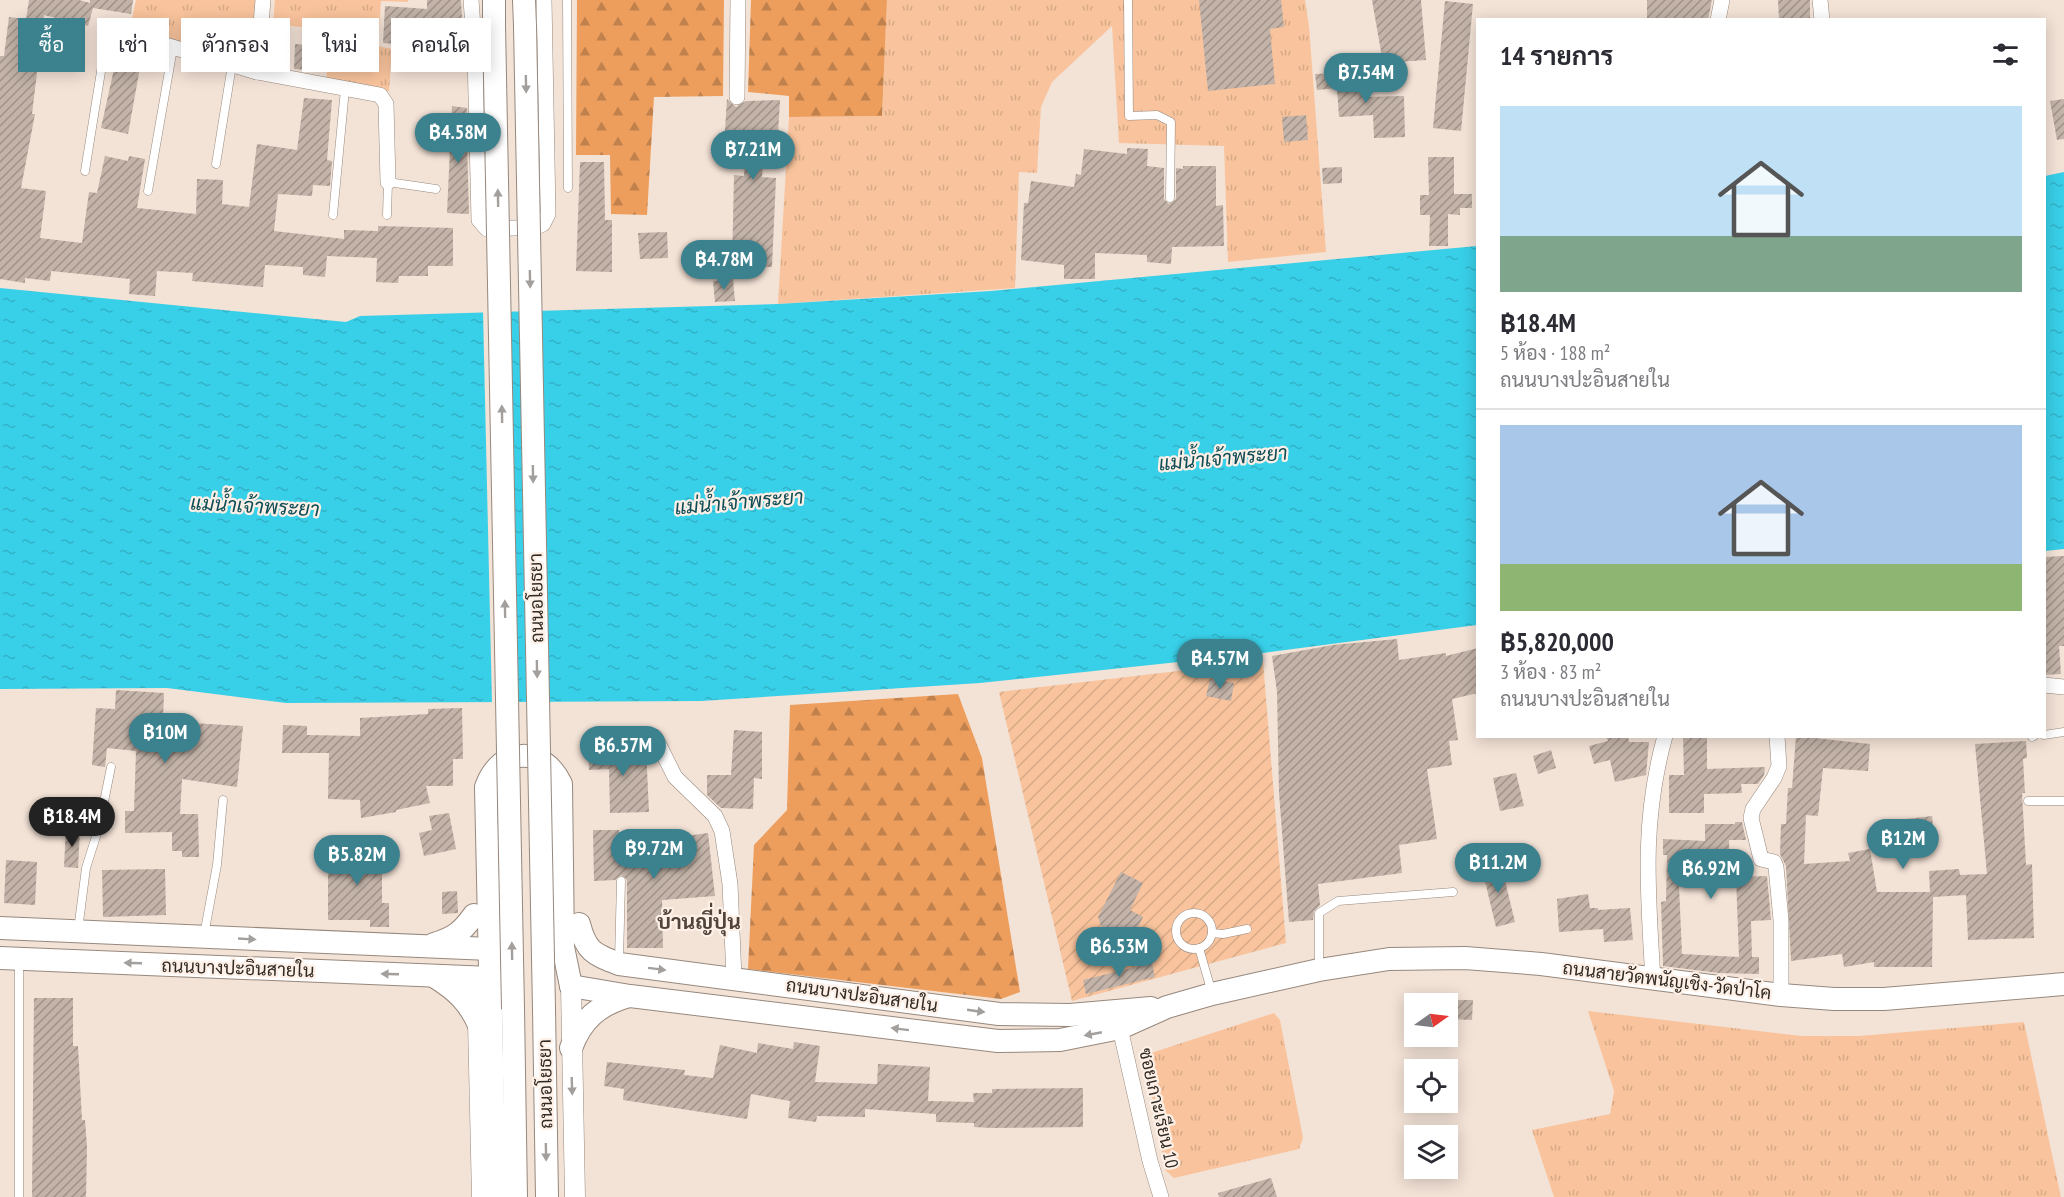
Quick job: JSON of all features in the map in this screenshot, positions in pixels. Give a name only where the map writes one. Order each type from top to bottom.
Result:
[{"type":"main road","name":"ถนนอโยธยา","points":[[494,0],[516,1197]]},
{"type":"main road","name":"ถนนอโยธยา","points":[[524,0],[547,1197]]},
{"type":"main road","name":"ถนนบางปะอินสายใน","points":[[483,948],[474,915],[471,784],[477,767],[489,753],[504,744],[522,740],[540,742],[556,750],[569,764],[576,780],[579,947],[571,986]]},
{"type":"main road","name":"ถนนบางปะอินสายใน","points":[[9,958],[484,978],[486,787],[490,774],[503,762],[523,755],[536,757],[547,763],[556,772],[561,784],[563,947],[571,986]]},
{"type":"main road","points":[[427,947],[453,939],[474,915]]},
{"type":"main road","name":"ถนนบางปะอินสายใน","points":[[579,924],[584,943],[597,956],[619,964],[999,1014],[1070,1015],[1167,1006],[1272,981]]},
{"type":"main road","name":"ถนนบางปะอินสายใน","points":[[0,928],[483,948]]},
{"type":"main road","name":"ถนนสายวัดพนัญเชิง-วัดป่าโค","points":[[1272,981],[1319,970],[1389,959],[1465,958],[1541,964],[1781,995],[1884,999],[2064,984]]},
{"type":"main road","points":[[434,976],[456,989],[472,1007],[479,1025]]},
{"type":"main road","points":[[484,978],[495,1197]]},
{"type":"main road","name":"ถนนบางปะอินสายใน","points":[[571,986],[630,996],[998,1041],[1060,1041],[1120,1028],[1167,1006]]},
{"type":"main road","points":[[571,1048],[587,1018],[614,1000],[630,996]]},
{"type":"street","points":[[262,18],[263,0]]},
{"type":"street","points":[[471,0],[475,54],[479,220],[488,229],[536,226],[543,224],[548,214],[544,0]]},
{"type":"street","points":[[737,97],[738,0]]},
{"type":"street","points":[[1718,18],[1722,0]]},
{"type":"street","points":[[1820,0],[1822,18]]},
{"type":"street","points":[[169,47],[181,50]]},
{"type":"street","points":[[257,72],[380,95],[384,98],[388,182]]},
{"type":"street","points":[[2046,685],[2064,687]]},
{"type":"street","points":[[655,737],[675,777],[715,816],[722,831],[730,884],[734,978]]},
{"type":"street","points":[[1653,980],[1646,851],[1652,794],[1665,738]]},
{"type":"street","points":[[1777,738],[1779,766],[1774,778],[1754,808],[1751,818],[1761,860],[1774,862],[1776,867],[1781,920],[1781,995]]},
{"type":"street","points":[[482,1197],[479,1025],[484,978]]},
{"type":"street","name":"ถนนอโยธยา","points":[[571,986],[575,1197]]},
{"type":"street","name":"ซอยเกาะเรียน 10","points":[[1120,1028],[1150,1161],[1161,1197]]},
{"type":"lane","points":[[567,0],[568,188]]},
{"type":"lane","points":[[1128,0],[1129,116],[1157,116],[1171,122],[1170,198]]},
{"type":"lane","points":[[148,191],[173,48]]},
{"type":"lane","points":[[85,171],[101,72]]},
{"type":"lane","points":[[216,164],[231,72]]},
{"type":"lane","points":[[333,215],[345,89]]},
{"type":"lane","points":[[387,215],[388,182],[436,189]]},
{"type":"lane","points":[[2046,735],[2064,732]]},
{"type":"lane","points":[[78,932],[86,868],[99,827],[111,766]]},
{"type":"lane","points":[[204,937],[218,865],[223,800]]},
{"type":"lane","points":[[2028,801],[2064,801]]},
{"type":"lane","points":[[619,964],[621,881]]},
{"type":"lane","points":[[1319,970],[1319,913],[1338,901],[1453,892]]},
{"type":"lane","points":[[1190,913],[1196,913],[1208,920],[1212,933],[1210,939],[1199,948],[1186,946],[1177,936],[1179,922],[1190,913]]},
{"type":"lane","points":[[1212,933],[1223,934],[1247,928]]},
{"type":"lane","points":[[1199,948],[1212,994]]},
{"type":"lane","points":[[9,958],[19,1197]]},
{"type":"green space","points":[[136,0],[259,0],[257,18],[181,18],[181,44],[169,40],[169,18],[132,18]]},
{"type":"green space","points":[[275,0],[408,0],[408,2],[381,1],[379,31],[379,18],[302,18],[302,27],[290,26],[290,18],[274,18]]},
{"type":"green space","points":[[577,0],[724,0],[723,96],[654,97],[647,215],[611,214],[610,155],[576,155]]},
{"type":"green space","points":[[751,0],[887,0],[882,116],[789,117],[789,96],[748,92]]},
{"type":"green space","points":[[887,0],[1305,0],[1309,26],[1326,252],[1228,262],[1224,146],[1119,143],[1112,26],[1052,82],[1041,107],[1037,173],[1019,172],[1015,288],[778,304],[789,117],[882,116]]},
{"type":"green space","points":[[379,46],[391,49],[389,91],[326,82],[327,72],[379,72]]},
{"type":"green space","points":[[1263,661],[1286,943],[1072,1001],[999,692]]},
{"type":"green space","points":[[958,694],[982,758],[1020,992],[1001,999],[748,969],[754,845],[787,810],[790,705]]},
{"type":"green space","points":[[1588,1011],[1802,1036],[1859,1036],[2024,1022],[2061,1197],[1554,1197],[1532,1130],[1610,1114],[1614,1091]]},
{"type":"green space","points":[[1274,1013],[1280,1020],[1303,1138],[1299,1149],[1174,1178],[1165,1170],[1146,1062],[1151,1053]]},
{"type":"water","points":[[2064,172],[2064,549],[2046,551],[2046,176]]},
{"type":"water","name":"แม่น้ำเจ้าพระยา","points":[[1476,246],[1476,625],[1263,653],[980,683],[701,701],[286,703],[167,688],[0,689],[0,288],[346,322],[360,316],[778,304],[991,291]]},
{"type":"pier","points":[[509,310],[517,705],[492,705],[483,311]]},
{"type":"building","points":[[29,0],[79,0],[90,3],[90,0],[133,0],[131,14],[93,8],[88,26],[85,25],[85,18],[56,18],[44,15],[44,18],[26,18]]},
{"type":"building","points":[[427,0],[461,0],[462,18],[391,18],[391,44],[383,43],[385,6],[427,9]]},
{"type":"building","points":[[1199,0],[1281,0],[1284,27],[1270,29],[1275,84],[1208,91]]},
{"type":"building","points":[[1372,0],[1421,0],[1426,60],[1383,63]]},
{"type":"building","points":[[1647,0],[1712,0],[1708,18],[1647,18]]},
{"type":"building","points":[[1778,0],[1810,0],[1810,18],[1779,18]]},
{"type":"building","points":[[1445,1],[1473,4],[1461,131],[1433,128]]},
{"type":"building","points":[[9,17],[18,18],[18,72],[37,72],[32,114],[35,114],[21,188],[46,191],[40,238],[82,243],[89,192],[97,193],[105,156],[128,161],[129,156],[145,159],[137,208],[196,214],[197,179],[223,180],[222,204],[249,207],[257,144],[297,150],[304,98],[332,100],[327,160],[332,161],[330,186],[313,185],[312,196],[278,194],[274,231],[344,239],[344,230],[378,231],[378,226],[453,228],[453,266],[428,266],[428,276],[399,276],[398,283],[376,282],[377,258],[327,256],[325,277],[303,275],[303,267],[265,265],[263,287],[192,281],[193,273],[157,271],[155,296],[129,294],[130,279],[51,271],[50,281],[25,278],[25,283],[0,279],[0,56],[4,56]]},
{"type":"building","points":[[295,44],[302,45],[302,70],[294,69]]},
{"type":"building","points":[[113,72],[139,72],[128,134],[101,128]]},
{"type":"building","points":[[1362,72],[1363,97],[1404,96],[1405,137],[1374,138],[1373,115],[1339,117],[1337,88],[1317,90],[1315,74]]},
{"type":"building","points":[[727,99],[736,107],[746,101],[780,100],[777,152],[764,151],[762,177],[776,178],[772,267],[732,266],[734,175],[744,176],[746,147],[724,145]]},
{"type":"building","points":[[2064,99],[2064,139],[2057,140],[2050,101]]},
{"type":"building","points":[[452,106],[467,108],[465,141],[467,142],[469,214],[447,213]]},
{"type":"building","points":[[1306,115],[1308,140],[1284,142],[1282,117]]},
{"type":"building","points":[[1127,148],[1148,149],[1147,166],[1164,168],[1164,199],[1169,204],[1176,199],[1176,168],[1216,166],[1216,206],[1223,205],[1224,246],[1172,247],[1171,264],[1147,262],[1147,255],[1095,253],[1095,279],[1064,279],[1064,265],[1021,260],[1024,203],[1028,203],[1031,181],[1074,187],[1076,174],[1081,175],[1084,149],[1127,154]]},
{"type":"building","points":[[1428,157],[1454,157],[1454,194],[1472,194],[1472,208],[1460,208],[1460,215],[1448,214],[1448,246],[1429,246],[1430,215],[1420,215],[1420,195],[1429,195]]},
{"type":"building","points":[[580,162],[604,162],[605,220],[612,220],[612,272],[576,271]]},
{"type":"building","points":[[1342,167],[1342,183],[1323,184],[1322,168]]},
{"type":"building","points":[[667,232],[668,258],[640,259],[638,233]]},
{"type":"building","points":[[733,279],[735,301],[715,302],[713,281]]},
{"type":"building","points":[[2064,556],[2064,646],[2059,646],[2061,674],[2046,675],[2046,557]]},
{"type":"building","points":[[1397,639],[1399,660],[1446,653],[1446,656],[1476,648],[1476,693],[1452,699],[1458,740],[1449,741],[1452,765],[1427,769],[1437,839],[1399,845],[1402,873],[1318,884],[1320,905],[1314,911],[1313,920],[1289,922],[1279,793],[1277,692],[1272,656],[1333,645]]},
{"type":"building","points":[[1210,679],[1234,683],[1231,701],[1206,696]]},
{"type":"building","points":[[116,690],[164,693],[162,744],[191,745],[192,723],[243,726],[237,787],[182,779],[180,814],[198,814],[199,857],[182,857],[182,851],[172,851],[172,832],[125,833],[125,811],[134,811],[136,751],[107,748],[105,767],[92,765],[96,708],[115,709]]},
{"type":"building","points":[[462,708],[463,759],[453,759],[453,786],[426,786],[430,803],[396,810],[396,812],[361,818],[360,800],[328,799],[329,753],[282,753],[283,725],[307,726],[307,735],[360,736],[360,718],[428,714],[428,709]]},
{"type":"building","points":[[734,730],[762,732],[762,779],[754,778],[753,809],[721,808],[707,795],[707,775],[731,775]]},
{"type":"building","points":[[1607,738],[1628,738],[1629,742],[1649,742],[1646,775],[1615,782],[1610,760],[1594,764],[1589,746],[1608,741]]},
{"type":"building","points":[[1683,738],[1707,738],[1707,769],[1765,767],[1764,775],[1758,784],[1741,784],[1742,793],[1704,794],[1704,813],[1669,813],[1669,775],[1684,775]]},
{"type":"building","points":[[1796,738],[1870,744],[1868,771],[1823,768],[1818,816],[1806,815],[1804,864],[1850,861],[1848,853],[1870,849],[1877,892],[1930,892],[1929,871],[1959,869],[1960,875],[1987,874],[1975,744],[2026,741],[2027,758],[2023,759],[2025,793],[2022,793],[2026,865],[2032,864],[2034,938],[1968,940],[1966,895],[1933,897],[1932,967],[1874,967],[1874,962],[1844,967],[1842,954],[1791,961],[1786,866],[1780,854],[1781,824],[1786,824],[1788,788],[1792,788]]},
{"type":"building","points":[[601,744],[601,748],[646,748],[649,812],[610,813],[609,769],[589,770],[588,745]]},
{"type":"building","points":[[1551,750],[1556,768],[1538,774],[1533,756]]},
{"type":"building","points":[[1516,773],[1524,806],[1500,811],[1493,778]]},
{"type":"building","points":[[449,813],[456,849],[424,856],[419,833],[432,830],[429,816]]},
{"type":"building","points":[[1932,816],[1935,847],[1901,851],[1898,820]]},
{"type":"building","points":[[1735,822],[1742,822],[1746,840],[1729,840],[1730,870],[1688,870],[1687,887],[1679,886],[1682,954],[1739,957],[1736,877],[1767,876],[1771,920],[1751,921],[1752,957],[1759,957],[1759,974],[1719,973],[1663,966],[1661,902],[1666,901],[1667,855],[1663,855],[1663,839],[1705,841],[1705,824],[1735,824]]},
{"type":"building","points":[[66,828],[80,829],[78,868],[64,867]]},
{"type":"building","points":[[593,830],[619,830],[619,852],[672,848],[671,838],[708,833],[715,896],[662,900],[663,948],[627,948],[627,880],[621,875],[615,880],[594,881]]},
{"type":"building","points":[[328,848],[352,848],[352,852],[383,849],[385,873],[382,872],[382,903],[389,903],[389,927],[370,927],[370,920],[328,920]]},
{"type":"building","points":[[6,860],[37,862],[35,905],[4,903]]},
{"type":"building","points":[[1500,860],[1515,922],[1496,927],[1481,865]]},
{"type":"building","points":[[165,869],[166,915],[103,917],[102,870]]},
{"type":"building","points":[[1121,872],[1143,883],[1130,910],[1143,917],[1134,935],[1122,938],[1110,937],[1102,928],[1098,917]]},
{"type":"building","points":[[457,891],[458,913],[442,914],[442,892]]},
{"type":"building","points":[[1588,894],[1590,908],[1598,908],[1598,910],[1630,908],[1633,940],[1604,942],[1603,929],[1559,932],[1557,899]]},
{"type":"building","points":[[1152,963],[1155,977],[1086,994],[1083,980]]},
{"type":"building","points":[[34,998],[73,998],[73,1046],[78,1046],[82,1120],[85,1120],[87,1147],[86,1197],[32,1197]]},
{"type":"building","points":[[1458,1000],[1473,1000],[1472,1020],[1458,1019]]},
{"type":"building","points":[[794,1042],[820,1046],[815,1082],[877,1084],[878,1064],[930,1067],[928,1101],[974,1102],[973,1093],[992,1093],[992,1089],[1083,1088],[1083,1127],[974,1127],[974,1123],[936,1122],[936,1114],[865,1109],[865,1117],[817,1116],[816,1122],[788,1118],[790,1101],[751,1094],[747,1119],[623,1100],[624,1089],[604,1086],[607,1062],[685,1070],[684,1075],[713,1078],[720,1045],[757,1053],[758,1043],[793,1049]]},
{"type":"building","points":[[1271,1178],[1277,1197],[1219,1197],[1218,1193]]},
{"type":"district","name":"บ้านญี่ปุ่น","points":[[699,921]]}]
